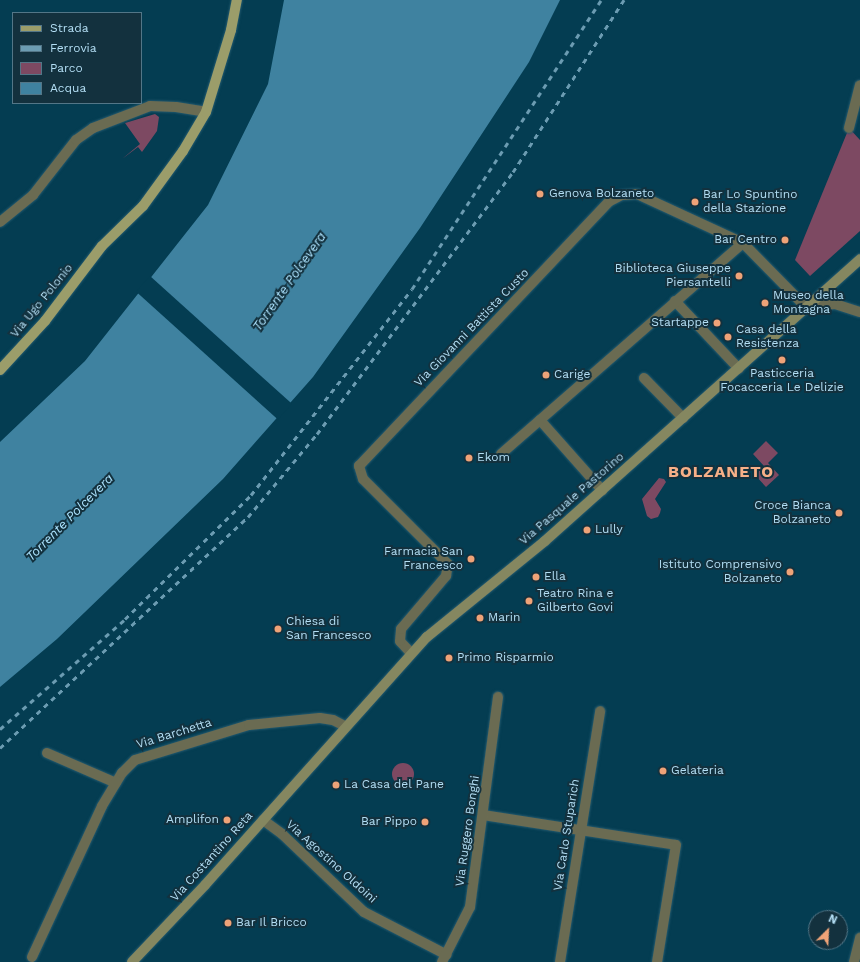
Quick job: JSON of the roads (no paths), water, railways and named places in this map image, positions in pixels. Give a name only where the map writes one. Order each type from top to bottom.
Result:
[{"type":"main road","name":"Via Ugo Polonio","points":[[0,370],[45,321],[102,246],[143,206],[183,151],[206,112],[231,30],[237,0]]},
{"type":"main road","name":"Via Pasquale Pastorino","points":[[309,767],[411,653],[444,622],[545,541],[739,369],[860,259]]},
{"type":"main road","name":"Via Costantino Reta","points":[[132,962],[263,820],[309,767]]},
{"type":"street","points":[[849,128],[860,85]]},
{"type":"street","points":[[0,222],[33,195],[76,140],[93,128],[150,106],[176,107],[206,112]]},
{"type":"street","name":"Via Giovanni Battista Custo","points":[[411,653],[400,641],[401,629],[446,576],[448,564],[363,478],[359,466],[604,206],[616,197],[637,194],[743,243],[806,308]]},
{"type":"street","points":[[501,454],[743,243]]},
{"type":"street","points":[[675,301],[739,369]]},
{"type":"street","points":[[806,308],[835,304],[860,312]]},
{"type":"street","points":[[644,378],[683,418]]},
{"type":"street","points":[[540,420],[602,490]]},
{"type":"street","name":"Via Ruggero Bonghi","points":[[444,958],[470,907],[498,697]]},
{"type":"street","name":"Via Carlo Stuparich","points":[[560,962],[600,711]]},
{"type":"street","name":"Via Barchetta","points":[[32,957],[102,806],[128,765],[144,755],[249,725],[320,718],[333,720],[345,726]]},
{"type":"street","points":[[47,753],[116,783]]},
{"type":"street","points":[[483,815],[676,845],[657,962]]},
{"type":"street","name":"Via Agostino Oldoini","points":[[263,820],[282,834],[364,912],[444,958]]},
{"type":"street","points":[[854,962],[860,938]]},
{"type":"water","name":"Torrente Polcevera","points":[[284,0],[560,0],[529,62],[420,228],[313,377],[223,479],[57,639],[0,687],[0,442],[85,361],[208,205],[268,84]]},
{"type":"railway","points":[[0,729],[125,619],[251,495],[412,289],[601,0]]},
{"type":"railway","points":[[0,748],[248,517],[317,434],[513,172],[624,0]]},
{"type":"place","name":"Genova Bolzaneto","points":[[540,194]]},
{"type":"place","name":"Bar Lo Spuntino della Stazione","points":[[695,202]]},
{"type":"place","name":"Bar Centro","points":[[785,240]]},
{"type":"place","name":"Biblioteca Giuseppe Piersantelli","points":[[739,276]]},
{"type":"place","name":"Museo della Montagna","points":[[765,303]]},
{"type":"place","name":"Startappe","points":[[717,323]]},
{"type":"place","name":"Casa della Resistenza","points":[[728,337]]},
{"type":"place","name":"Pasticceria Focacceria Le Delizie","points":[[782,360]]},
{"type":"place","name":"Carige","points":[[546,375]]},
{"type":"place","name":"Ekom","points":[[469,458]]},
{"type":"place","name":"Croce Bianca Bolzaneto","points":[[839,513]]},
{"type":"place","name":"Lully","points":[[587,530]]},
{"type":"place","name":"Farmacia San Francesco","points":[[471,559]]},
{"type":"place","name":"Istituto Comprensivo Bolzaneto","points":[[790,572]]},
{"type":"place","name":"Ella","points":[[536,577]]},
{"type":"place","name":"Teatro Rina e Gilberto Govi","points":[[529,601]]},
{"type":"place","name":"Marin","points":[[480,618]]},
{"type":"place","name":"Chiesa di San Francesco","points":[[278,629]]},
{"type":"place","name":"Primo Risparmio","points":[[449,658]]},
{"type":"place","name":"Gelateria","points":[[663,771]]},
{"type":"place","name":"La Casa del Pane","points":[[336,785]]},
{"type":"place","name":"Amplifon","points":[[227,820]]},
{"type":"place","name":"Bar Pippo","points":[[425,822]]},
{"type":"place","name":"Bar Il Bricco","points":[[228,923]]},
{"type":"district","name":"BOLZANETO","points":[[721,472]]}]
